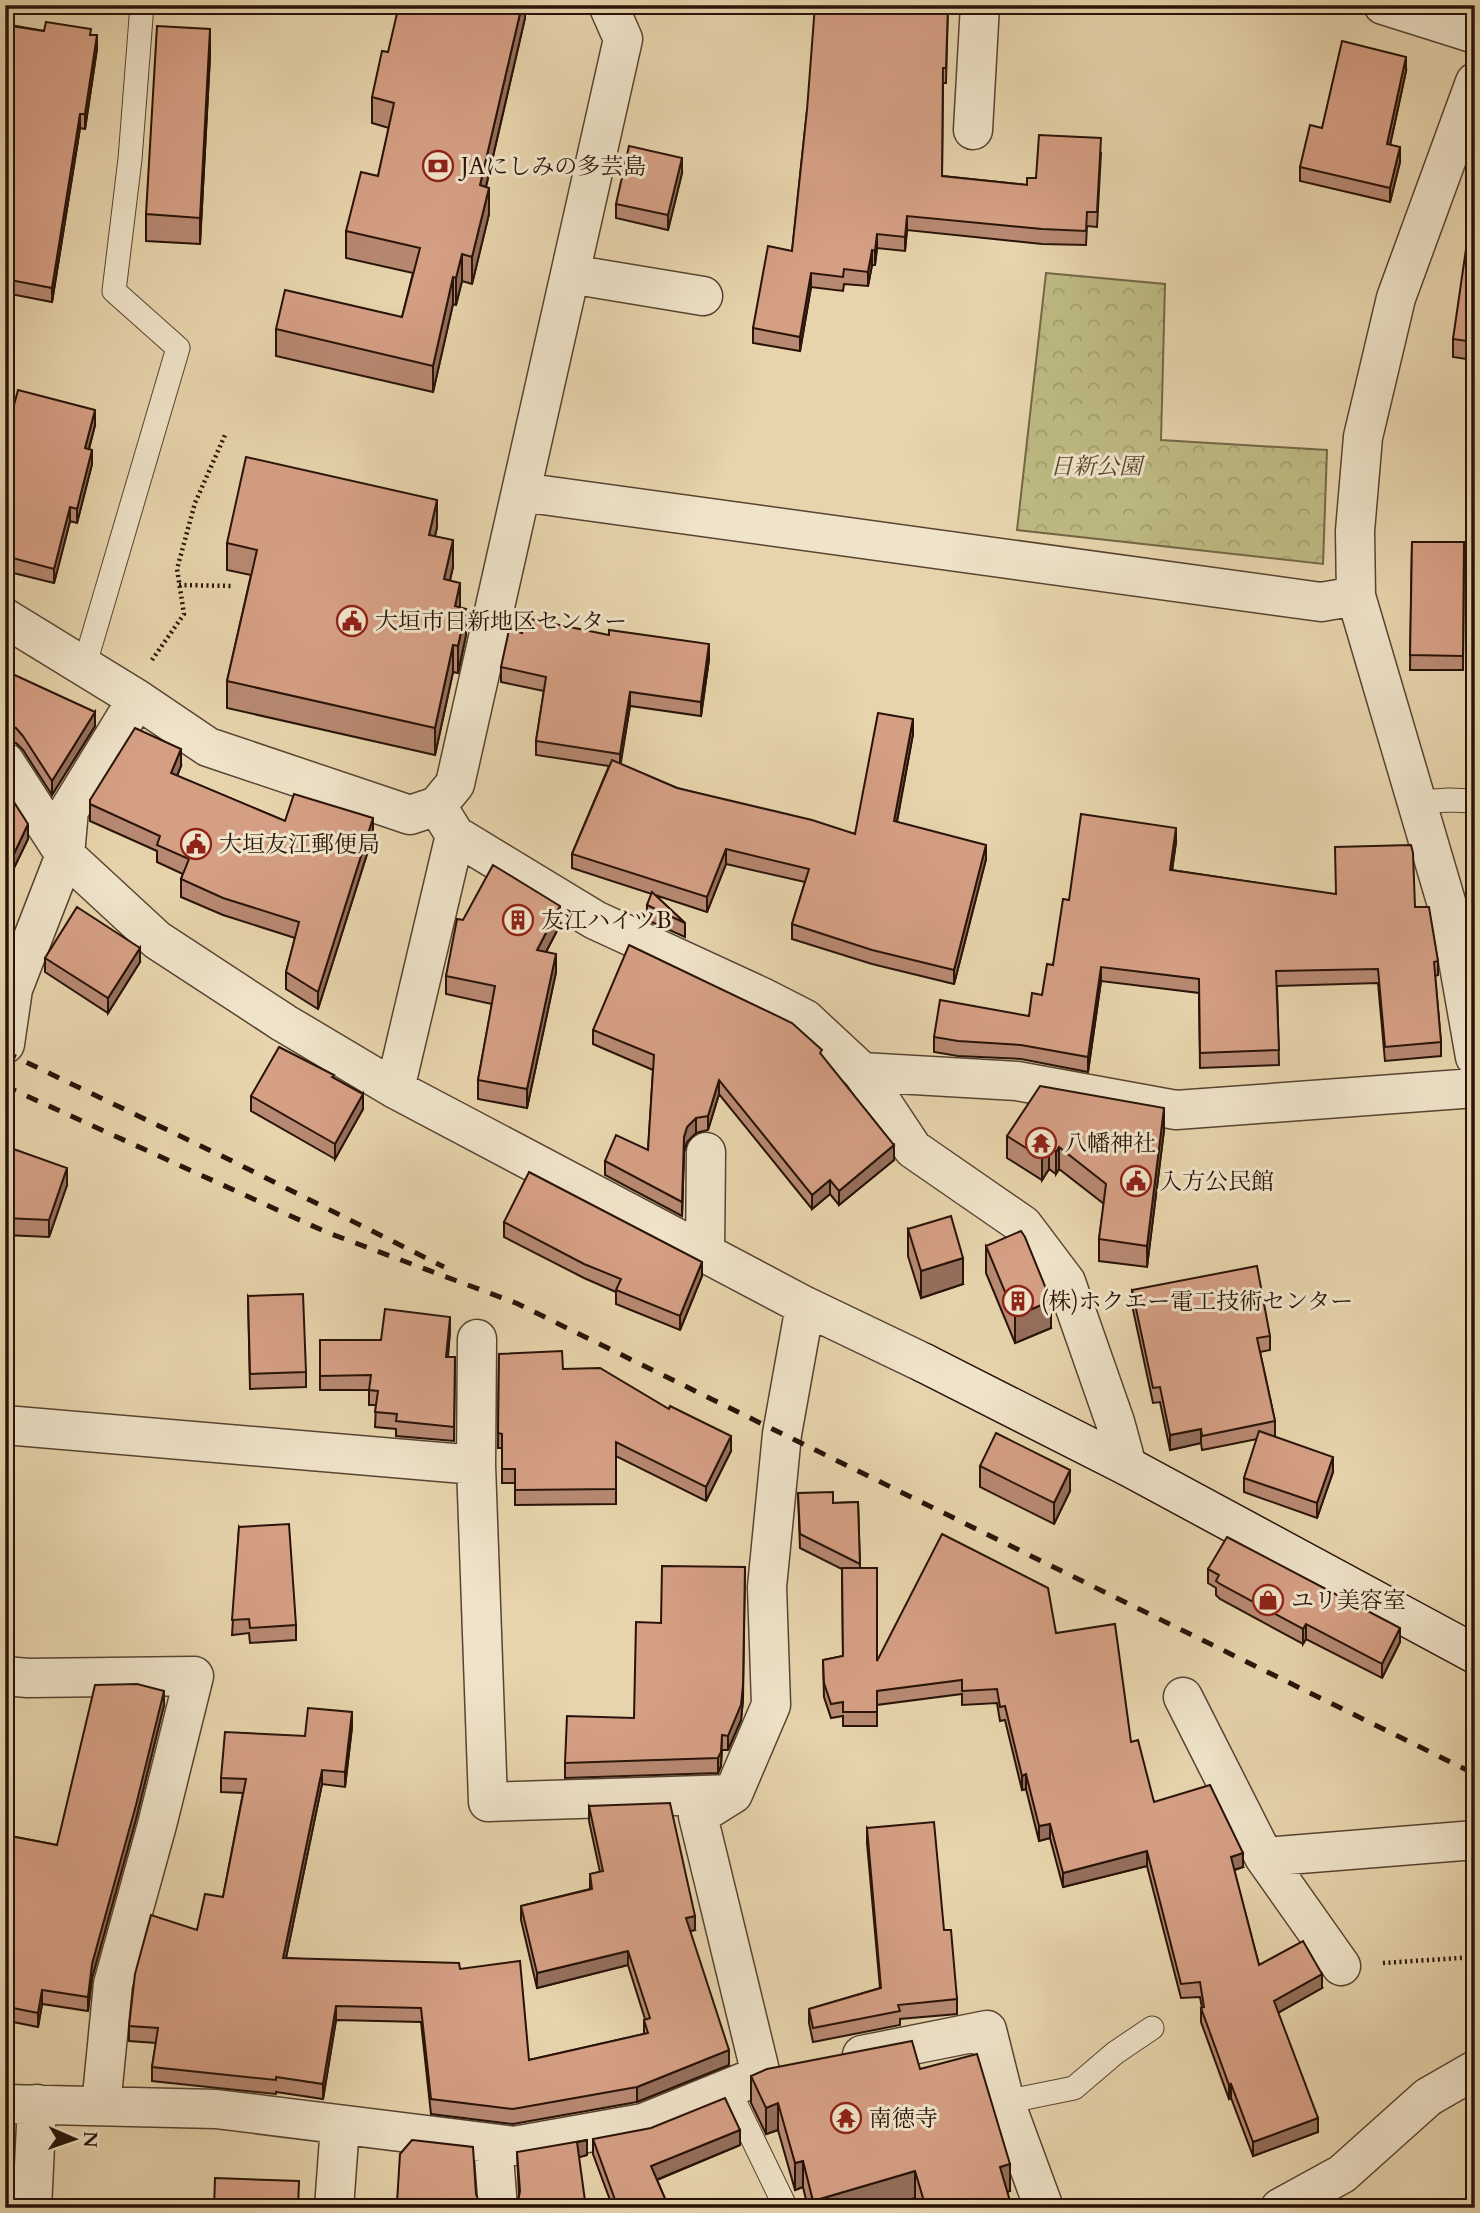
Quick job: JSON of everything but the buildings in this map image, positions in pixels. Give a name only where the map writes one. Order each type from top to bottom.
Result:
[{"type":"street","points":[[395,1089],[446,820],[624,39],[608,5]]},
{"type":"street","points":[[973,130],[980,5]]},
{"type":"street","points":[[1383,5],[1475,34]]},
{"type":"street","points":[[1475,82],[1396,298],[1363,437],[1355,531],[1356,596],[1450,915],[1475,1056]]},
{"type":"street","points":[[570,274],[703,296]]},
{"type":"street","points":[[521,492],[1321,602],[1356,596]]},
{"type":"street","points":[[5,618],[129,694],[208,747],[410,816],[446,820],[595,920],[805,1019],[862,1072],[913,1149],[1023,1225],[1066,1282],[1115,1422],[1127,1466]]},
{"type":"street","points":[[5,1044],[13,989],[65,855],[69,810],[129,694]]},
{"type":"street","points":[[5,762],[65,855],[157,940],[284,1023],[395,1089],[805,1306],[1127,1466],[1475,1654]]},
{"type":"street","points":[[862,1072],[1017,1081],[1176,1110],[1475,1088]]},
{"type":"street","points":[[705,1253],[706,1152]]},
{"type":"street","points":[[744,2082],[698,1816],[733,1794],[771,1705],[767,1587],[782,1434],[805,1306]]},
{"type":"street","points":[[477,1339],[476,1465],[488,1802],[733,1794]]},
{"type":"street","points":[[5,1425],[476,1465]]},
{"type":"street","points":[[5,1675],[29,1678],[194,1676],[157,1825],[113,1984],[101,2106]]},
{"type":"street","points":[[1183,1698],[1264,1857],[1341,1966]]},
{"type":"street","points":[[1264,1857],[1475,1840]]},
{"type":"street","points":[[32,2208],[21,2104],[216,2109],[514,2146],[643,2123],[744,2082],[814,2064],[987,2030],[1005,2102],[1044,2208]]},
{"type":"street","points":[[1280,2208],[1342,2174],[1428,2096],[1475,2070]]},
{"type":"street","points":[[334,2208],[340,2125]]},
{"type":"street","points":[[492,2144],[498,2208]]},
{"type":"lane","points":[[84,667],[178,348],[114,291],[130,159],[142,5]]},
{"type":"lane","points":[[1418,802],[1475,801]]},
{"type":"lane","points":[[1005,2102],[1074,2088],[1115,2053],[1152,2028]]},
{"type":"lane","points":[[744,2082],[786,2208]]},
{"type":"path","points":[[129,694],[184,614],[177,569],[195,503],[225,435]]},
{"type":"path","points":[[179,585],[234,586]]},
{"type":"path","points":[[1341,1966],[1475,1957]]},
{"type":"green space","name":"日新公園","points":[[1046,273],[1165,284],[1161,440],[1327,450],[1323,564],[1017,530]]},
{"type":"railway","points":[[5,1052],[444,1267]]},
{"type":"railway","points":[[5,1086],[326,1232],[516,1303],[1475,1774]]},
{"type":"place","name":"JAにしみの多芸島","points":[[438,166]]},
{"type":"place","name":"大垣市日新地区センター","points":[[352,621]]},
{"type":"place","name":"大垣友江郵便局","points":[[196,844]]},
{"type":"place","name":"友江ハイツB","points":[[518,920]]},
{"type":"place","name":"八幡神社","points":[[1041,1143]]},
{"type":"place","name":"入方公民館","points":[[1136,1181]]},
{"type":"place","name":"(株)ホクエー電工技術センター","points":[[1018,1301]]},
{"type":"place","name":"ユリ美容室","points":[[1268,1600]]},
{"type":"place","name":"南徳寺","points":[[846,2118]]}]
